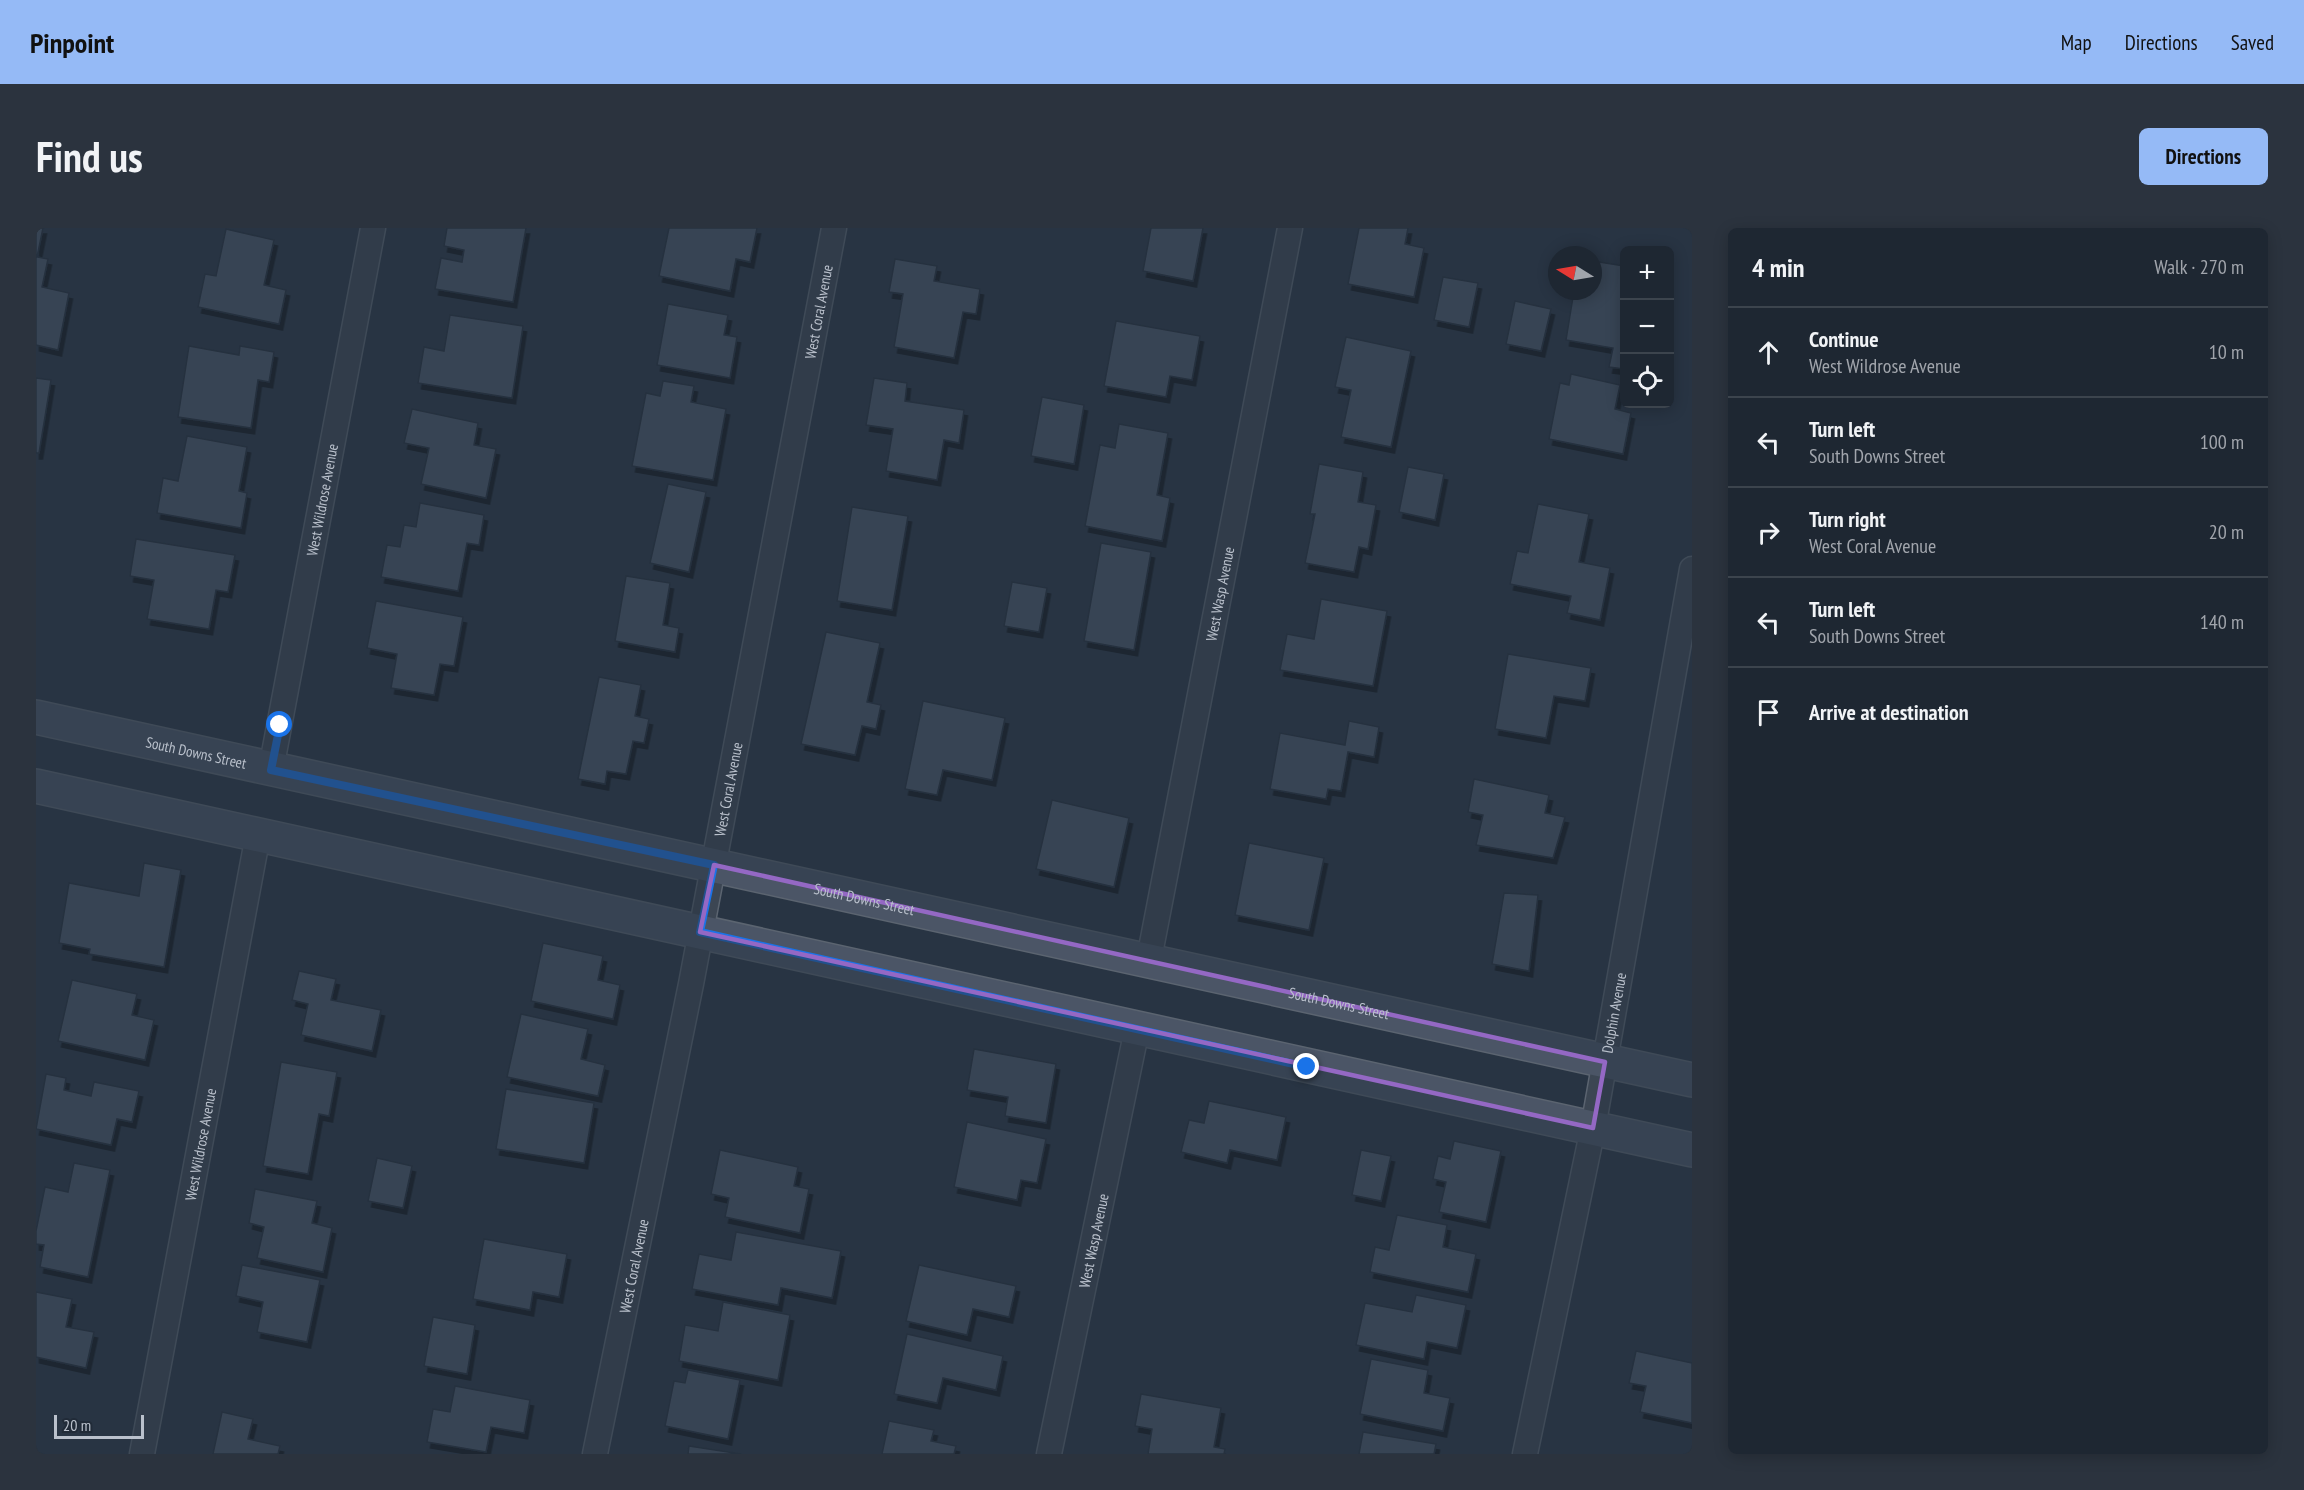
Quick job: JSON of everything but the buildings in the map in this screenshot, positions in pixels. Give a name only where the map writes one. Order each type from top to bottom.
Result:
[{"type":"main road","name":"South Downs Street","points":[[36,717],[271,770],[1149,959],[1692,1080]]},
{"type":"main road","points":[[36,786],[1692,1150]]},
{"type":"street","name":"West Wildrose Avenue","points":[[271,770],[373,228]]},
{"type":"street","name":"West Coral Avenue","points":[[595,1454],[714,865],[834,228]]},
{"type":"street","name":"West Wasp Avenue","points":[[1149,959],[1290,228]]},
{"type":"street","name":"Dolphin Avenue","points":[[1525,1454],[1593,1128],[1692,569]]},
{"type":"street","name":"West Wildrose Avenue","points":[[142,1454],[258,835]]},
{"type":"street","name":"West Wasp Avenue","points":[[1049,1454],[1137,1029]]},
{"type":"highlighted area","points":[[714,865],[1605,1062],[1593,1128],[700,932]]},
{"type":"route","points":[[280,725],[271,770],[714,865],[700,932],[1307,1067]]}]
